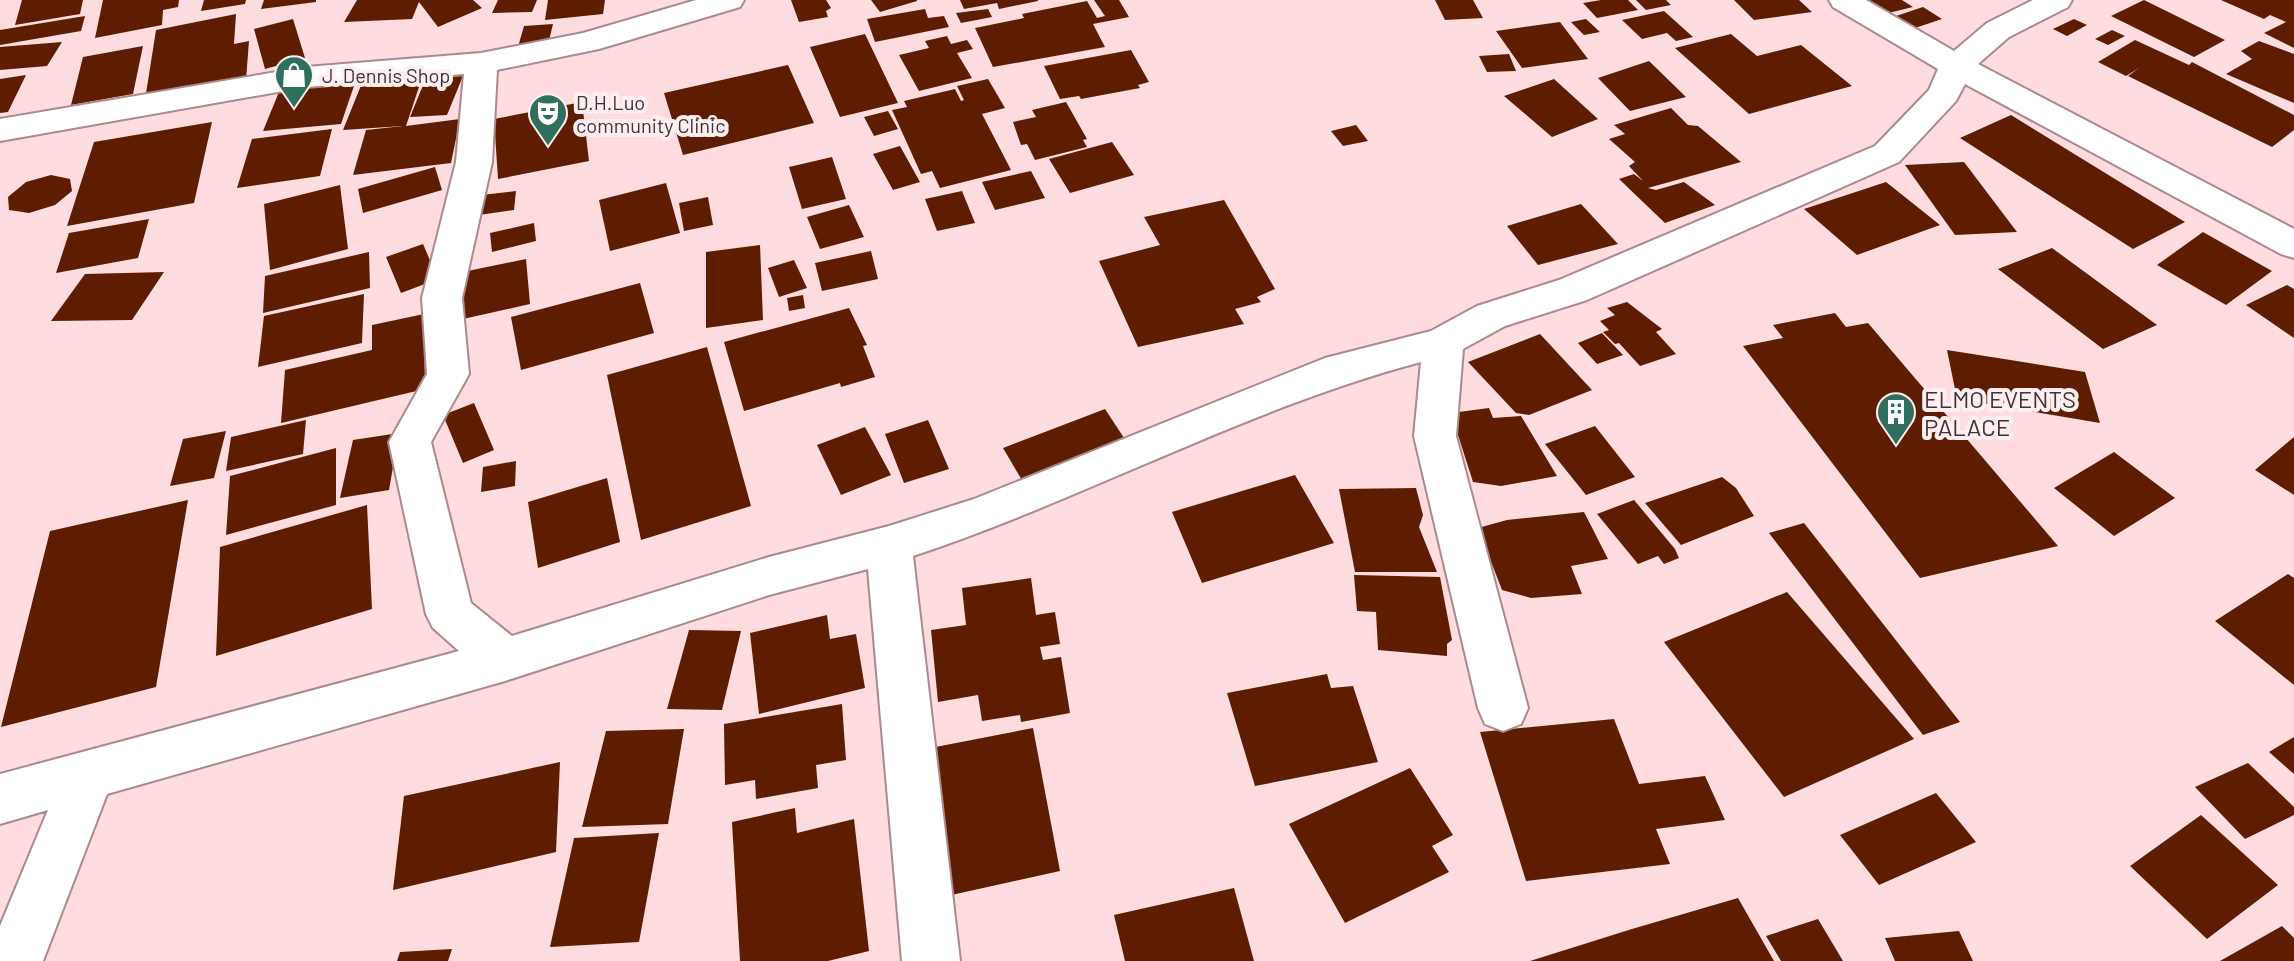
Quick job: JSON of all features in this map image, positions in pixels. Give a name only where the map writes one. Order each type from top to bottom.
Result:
[{"type":"street","points":[[0,130],[306,77],[481,63],[588,42],[729,0]]},
{"type":"street","points":[[1844,0],[1956,66],[2294,245]]},
{"type":"street","points":[[0,799],[87,778],[505,660],[769,576],[889,545],[987,513],[1339,369],[1443,342],[1491,316],[1573,290],[1887,154],[1944,94],[1956,66],[1998,30],[2057,0]]},
{"type":"street","points":[[481,63],[474,162],[442,298],[448,374],[410,442],[450,614],[505,660]]},
{"type":"street","points":[[1443,342],[1435,436],[1503,708]]},
{"type":"street","points":[[889,545],[931,961]]},
{"type":"street","points":[[14,961],[87,778]]},
{"type":"building","points":[[22,0],[83,0],[80,14],[15,25]]},
{"type":"building","points":[[103,0],[179,0],[178,7],[163,10],[162,25],[95,38]]},
{"type":"building","points":[[204,0],[246,0],[245,4],[201,11]]},
{"type":"building","points":[[264,0],[316,0],[316,2],[261,9]]},
{"type":"building","points":[[357,0],[473,0],[482,8],[438,27],[419,2],[412,19],[344,22]]},
{"type":"building","points":[[498,0],[537,0],[532,12],[492,13]]},
{"type":"building","points":[[548,0],[605,0],[603,14],[545,20]]},
{"type":"building","points":[[791,0],[826,0],[831,8],[826,11],[828,17],[799,22]]},
{"type":"building","points":[[871,0],[917,0],[917,1],[880,12]]},
{"type":"building","points":[[960,0],[1038,1],[999,9],[997,3],[964,9]]},
{"type":"building","points":[[1094,0],[1119,0],[1129,17],[1093,24],[1105,47],[993,67],[975,28],[1024,18],[1022,14],[1087,1],[1097,18],[1105,16]]},
{"type":"building","points":[[1435,0],[1473,0],[1483,18],[1445,20]]},
{"type":"building","points":[[1628,0],[1638,10],[1597,18],[1583,3]]},
{"type":"building","points":[[1636,0],[1666,0],[1671,5],[1646,10]]},
{"type":"building","points":[[1734,0],[1799,0],[1812,12],[1754,20]]},
{"type":"building","points":[[1871,0],[1902,0],[1913,7],[1880,15],[1861,4]]},
{"type":"building","points":[[2144,0],[2225,40],[2194,57],[2111,16]]},
{"type":"building","points":[[2221,0],[2294,0],[2294,48],[2264,33],[2286,22],[2270,15],[2264,19]]},
{"type":"building","points":[[1923,7],[1942,19],[1915,28],[1896,16]]},
{"type":"building","points":[[925,9],[928,18],[944,16],[949,27],[875,42],[867,19]]},
{"type":"building","points":[[988,9],[992,17],[961,23],[956,13]]},
{"type":"building","points":[[1664,11],[1693,37],[1676,41],[1667,33],[1642,39],[1622,20]]},
{"type":"building","points":[[236,14],[234,44],[249,41],[246,80],[145,100],[156,30]]},
{"type":"building","points":[[85,16],[81,31],[0,45],[0,30]]},
{"type":"building","points":[[293,19],[305,58],[265,69],[254,29]]},
{"type":"building","points":[[1586,19],[1600,32],[1584,35],[1571,22]]},
{"type":"building","points":[[2074,19],[2087,25],[2067,36],[2053,29]]},
{"type":"building","points":[[1560,22],[1588,59],[1522,68],[1496,31]]},
{"type":"building","points":[[553,24],[548,45],[518,47],[524,26]]},
{"type":"building","points":[[2112,30],[2125,36],[2108,45],[2095,39]]},
{"type":"building","points":[[865,34],[898,103],[840,117],[810,47]]},
{"type":"building","points":[[1731,34],[1757,56],[1801,45],[1852,86],[1749,114],[1675,48]]},
{"type":"building","points":[[947,36],[951,44],[967,40],[973,49],[957,53],[972,78],[919,91],[899,55],[929,48],[925,41]]},
{"type":"building","points":[[2135,40],[2189,65],[2192,62],[2294,115],[2294,130],[2272,147],[2128,76],[2139,68],[2126,76],[2098,62]]},
{"type":"building","points":[[2259,41],[2294,54],[2294,103],[2226,74],[2252,59],[2241,51]]},
{"type":"building","points":[[62,42],[47,66],[0,70],[0,47]]},
{"type":"building","points":[[143,46],[133,94],[71,105],[83,57]]},
{"type":"building","points":[[1131,50],[1149,82],[1138,85],[1140,88],[1081,99],[1079,96],[1060,99],[1044,66]]},
{"type":"building","points":[[1509,54],[1516,71],[1487,72],[1479,56]]},
{"type":"building","points":[[1649,61],[1686,97],[1630,111],[1598,78]]},
{"type":"building","points":[[788,65],[814,123],[683,155],[664,93]]},
{"type":"building","points":[[26,75],[8,112],[0,113],[0,79]]},
{"type":"building","points":[[463,76],[447,115],[410,117],[426,78]]},
{"type":"building","points":[[422,78],[406,126],[460,119],[451,163],[353,175],[366,130],[403,126],[343,130],[362,83]]},
{"type":"building","points":[[988,79],[1005,108],[982,114],[1011,170],[940,188],[932,171],[921,174],[892,110],[907,107],[904,101],[955,89],[961,101],[964,100],[957,86]]},
{"type":"building","points":[[1554,79],[1598,119],[1552,137],[1504,96]]},
{"type":"building","points":[[356,80],[341,124],[263,131],[281,87]]},
{"type":"building","points":[[582,102],[589,161],[498,179],[494,119]]},
{"type":"building","points":[[1066,102],[1087,139],[1083,140],[1087,147],[1035,160],[1027,144],[1021,145],[1013,122],[1036,117],[1032,110]]},
{"type":"building","points":[[1671,108],[1688,125],[1698,126],[1741,162],[1648,188],[1656,190],[1684,182],[1715,205],[1665,223],[1619,179],[1634,174],[1643,181],[1629,166],[1635,162],[1609,139],[1625,134],[1614,125]]},
{"type":"building","points":[[888,111],[898,129],[874,136],[864,117]]},
{"type":"building","points":[[2011,115],[2185,222],[2133,249],[1960,138]]},
{"type":"building","points":[[212,122],[194,203],[67,226],[94,142]]},
{"type":"building","points":[[1356,125],[1368,141],[1343,146],[1331,131]]},
{"type":"building","points":[[332,129],[320,176],[237,188],[252,139]]},
{"type":"building","points":[[1112,142],[1134,175],[1070,193],[1049,159]]},
{"type":"building","points":[[900,146],[920,182],[893,190],[873,154]]},
{"type":"building","points":[[832,157],[846,199],[802,209],[789,167]]},
{"type":"building","points":[[1964,162],[2017,232],[1955,235],[1905,165]]},
{"type":"building","points":[[435,167],[442,190],[363,213],[358,189]]},
{"type":"building","points":[[1031,171],[1045,198],[995,210],[982,182]]},
{"type":"building","points":[[51,175],[70,179],[72,191],[55,205],[29,213],[9,210],[8,197],[26,182]]},
{"type":"building","points":[[1886,182],[1940,225],[1857,255],[1804,209]]},
{"type":"building","points":[[666,183],[680,233],[610,251],[599,200]]},
{"type":"building","points":[[340,185],[348,249],[270,270],[264,204]]},
{"type":"building","points":[[516,191],[514,210],[479,215],[482,195]]},
{"type":"building","points":[[962,191],[975,223],[937,231],[925,199]]},
{"type":"building","points":[[708,197],[713,225],[684,231],[679,203]]},
{"type":"building","points":[[1224,200],[1275,289],[1257,297],[1261,302],[1235,309],[1244,324],[1138,347],[1099,261],[1160,245],[1144,217]]},
{"type":"building","points":[[1581,204],[1618,244],[1538,265],[1507,226]]},
{"type":"building","points":[[849,205],[864,237],[820,249],[807,217]]},
{"type":"building","points":[[149,219],[138,258],[56,273],[69,233]]},
{"type":"building","points":[[534,223],[536,241],[492,252],[490,233]]},
{"type":"building","points":[[2203,232],[2272,271],[2226,305],[2157,265]]},
{"type":"building","points":[[423,244],[438,279],[401,293],[386,257]]},
{"type":"building","points":[[760,245],[763,320],[706,328],[706,252]]},
{"type":"building","points":[[2052,248],[2157,325],[2103,349],[1998,269]]},
{"type":"building","points":[[871,251],[878,279],[822,291],[815,263]]},
{"type":"building","points":[[369,252],[370,288],[263,313],[265,276]]},
{"type":"building","points":[[526,259],[530,304],[454,321],[453,274]]},
{"type":"building","points":[[794,260],[807,288],[779,297],[768,268]]},
{"type":"building","points":[[164,272],[132,320],[51,321],[85,274]]},
{"type":"building","points":[[640,283],[654,333],[521,370],[511,317]]},
{"type":"building","points":[[2287,285],[2294,289],[2294,338],[2246,305]]},
{"type":"building","points":[[364,294],[362,343],[258,367],[264,316]]},
{"type":"building","points":[[803,295],[805,308],[789,311],[787,298]]},
{"type":"building","points":[[1627,302],[1662,329],[1656,332],[1676,354],[1640,366],[1619,343],[1615,344],[1603,332],[1609,330],[1600,321],[1615,315],[1607,308]]},
{"type":"building","points":[[849,308],[867,345],[863,346],[875,377],[841,387],[840,383],[744,411],[724,342]]},
{"type":"building","name":"ELMO EVENTS PALACE","points":[[1835,313],[1846,327],[1868,323],[2058,546],[1920,578],[1743,346],[1783,338],[1773,325]]},
{"type":"building","points":[[424,314],[425,389],[281,423],[285,370],[372,350],[372,325]]},
{"type":"building","points":[[1602,333],[1623,355],[1597,364],[1578,343]]},
{"type":"building","points":[[1540,334],[1592,390],[1529,415],[1516,413],[1468,362]]},
{"type":"building","points":[[707,347],[751,506],[641,540],[607,375]]},
{"type":"building","points":[[1947,350],[2085,372],[2100,423],[1957,399]]},
{"type":"building","points":[[474,403],[494,450],[463,463],[443,415]]},
{"type":"building","points":[[1489,408],[1493,418],[1521,416],[1557,476],[1501,486],[1473,482],[1451,413]]},
{"type":"building","points":[[1105,409],[1126,441],[1023,482],[1003,448]]},
{"type":"building","points":[[306,420],[303,454],[226,471],[231,437]]},
{"type":"building","points":[[928,420],[949,469],[904,483],[885,434]]},
{"type":"building","points":[[1595,426],[1635,477],[1586,495],[1545,444]]},
{"type":"building","points":[[865,427],[891,475],[841,495],[817,445]]},
{"type":"building","points":[[226,431],[214,478],[170,486],[183,439]]},
{"type":"building","points":[[399,433],[389,490],[340,498],[353,440]]},
{"type":"building","points":[[2294,437],[2294,495],[2255,470]]},
{"type":"building","points":[[336,448],[336,505],[226,535],[230,476]]},
{"type":"building","points":[[2114,452],[2175,498],[2114,536],[2054,488]]},
{"type":"building","points":[[516,461],[515,486],[481,492],[483,467]]},
{"type":"building","points":[[1295,475],[1334,543],[1202,583],[1172,512]]},
{"type":"building","points":[[1722,477],[1736,488],[1754,516],[1681,545],[1645,503]]},
{"type":"building","points":[[607,478],[620,542],[538,568],[528,502]]},
{"type":"building","points":[[1416,488],[1423,515],[1419,527],[1437,572],[1355,572],[1339,489]]},
{"type":"building","points":[[188,500],[156,687],[1,727],[50,531]]},
{"type":"building","points":[[1634,500],[1679,558],[1664,564],[1658,556],[1638,564],[1597,514]]},
{"type":"building","points":[[367,505],[372,609],[216,656],[220,547]]},
{"type":"building","points":[[1584,512],[1608,559],[1571,566],[1582,594],[1531,598],[1502,590],[1478,528],[1507,520]]},
{"type":"building","points":[[1804,523],[1960,722],[1923,735],[1769,533]]},
{"type":"building","points":[[2288,574],[2294,578],[2294,685],[2215,621]]},
{"type":"building","points":[[1354,575],[1440,577],[1452,640],[1447,644],[1447,656],[1378,650],[1376,612],[1357,611]]},
{"type":"building","points":[[1031,578],[1036,615],[1055,612],[1060,644],[1040,647],[1043,660],[1061,657],[1070,713],[1021,722],[1020,715],[982,721],[978,695],[938,702],[931,630],[966,625],[962,588]]},
{"type":"building","points":[[1787,592],[1914,739],[1784,797],[1664,642]]},
{"type":"building","points":[[827,615],[830,639],[856,634],[865,688],[759,714],[750,633]]},
{"type":"building","points":[[689,630],[741,631],[722,710],[667,709]]},
{"type":"building","points":[[1327,674],[1331,688],[1353,686],[1378,762],[1255,786],[1227,693]]},
{"type":"building","points":[[842,704],[846,760],[816,765],[818,788],[756,799],[755,780],[725,785],[724,724]]},
{"type":"building","points":[[1614,719],[1639,784],[1705,776],[1725,820],[1656,829],[1670,864],[1526,881],[1480,732]]},
{"type":"building","points":[[1033,728],[1060,871],[938,898],[920,750]]},
{"type":"building","points":[[684,729],[668,824],[582,827],[606,731]]},
{"type":"building","points":[[2294,737],[2294,774],[2269,752]]},
{"type":"building","points":[[560,762],[556,852],[393,890],[404,796]]},
{"type":"building","points":[[2248,763],[2294,807],[2294,815],[2245,839],[2195,787]]},
{"type":"building","points":[[1410,768],[1453,835],[1432,846],[1449,872],[1345,923],[1289,824]]},
{"type":"building","points":[[1936,793],[1976,842],[1879,885],[1840,835]]},
{"type":"building","points":[[795,808],[797,833],[854,819],[869,951],[828,961],[740,961],[732,822]]},
{"type":"building","points":[[2201,815],[2278,885],[2207,939],[2130,866]]},
{"type":"building","points":[[659,833],[639,942],[550,947],[574,838]]},
{"type":"building","points":[[1234,888],[1254,961],[1125,961],[1114,915]]},
{"type":"building","points":[[1738,898],[1774,961],[1530,961],[1632,929]]},
{"type":"building","points":[[1818,919],[1843,961],[1781,961],[1766,936]]},
{"type":"building","points":[[2282,926],[2294,938],[2294,961],[2220,961]]},
{"type":"building","points":[[1959,931],[1973,961],[1895,961],[1885,938]]},
{"type":"building","points":[[452,949],[448,961],[397,961],[400,952]]},
{"type":"place","name":"J. Dennis Shop","points":[[294,109]]},
{"type":"place","name":"D.H.Luo community Clinic","points":[[548,147]]},
{"type":"place","name":"ELMO EVENTS PALACE","points":[[1896,446]]}]
